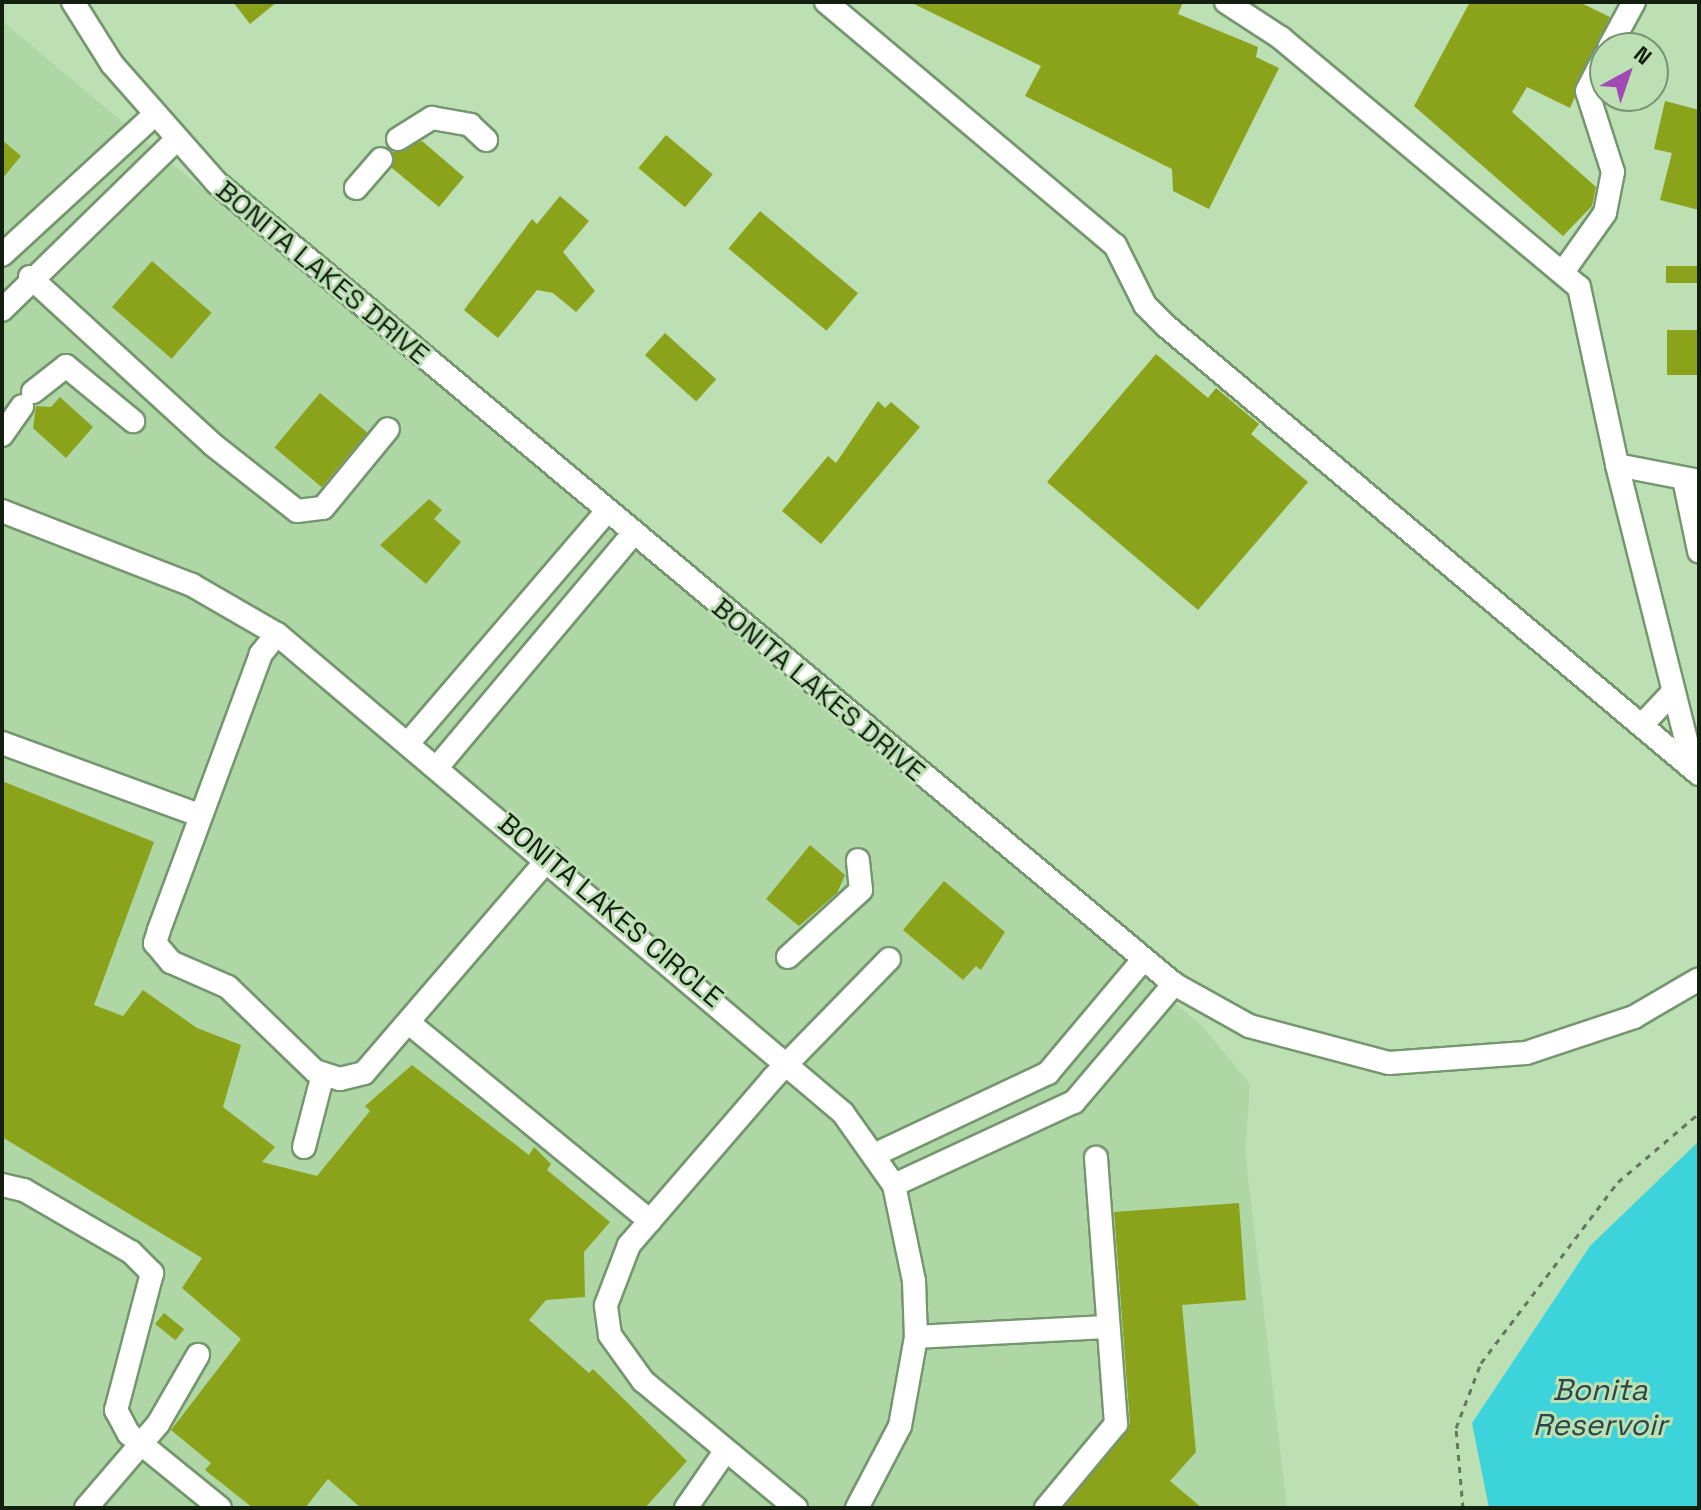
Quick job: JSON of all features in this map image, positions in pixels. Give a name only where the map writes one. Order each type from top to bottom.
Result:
[{"type":"street","name":"BONITA LAKES DRIVE","points":[[73,2],[153,116],[175,141],[607,511],[1142,961],[1174,984],[1249,1026],[1389,1063],[1526,1053],[1634,1017],[1699,979]]},
{"type":"street","points":[[826,2],[1115,245],[1145,305],[1166,326],[1696,771]]},
{"type":"street","points":[[1226,2],[1281,38],[1579,287],[1617,465],[1673,692],[1696,771]]},
{"type":"street","points":[[1618,32],[1634,2]]},
{"type":"street","points":[[1563,272],[1605,213],[1613,172],[1594,112]]},
{"type":"street","points":[[2,255],[153,116]]},
{"type":"street","points":[[398,139],[432,118],[470,125],[486,140]]},
{"type":"street","points":[[2,310],[30,277],[175,141]]},
{"type":"street","points":[[356,188],[381,159]]},
{"type":"street","points":[[30,277],[212,444],[297,511],[323,508],[388,429]]},
{"type":"street","points":[[2,435],[27,399],[66,366],[133,421]]},
{"type":"street","points":[[1617,465],[1692,480],[1696,533]]},
{"type":"street","name":"BONITA LAKES CIRCLE","points":[[2,511],[192,585],[277,634],[439,765],[791,1063],[876,1154],[894,1185],[914,1281],[916,1337],[900,1426],[857,1508]]},
{"type":"street","points":[[410,741],[607,511]]},
{"type":"street","points":[[439,765],[634,533]]},
{"type":"street","points":[[277,634],[261,654],[199,815],[155,943],[171,962],[228,987],[323,1074],[364,1073],[549,858]]},
{"type":"street","points":[[1642,725],[1673,692]]},
{"type":"street","points":[[2,743],[199,815]]},
{"type":"street","points":[[788,957],[861,890],[858,860]]},
{"type":"street","points":[[796,1508],[643,1381],[610,1335],[612,1275],[650,1221],[889,959]]},
{"type":"street","points":[[876,1154],[1048,1073],[1142,961]]},
{"type":"street","points":[[894,1185],[1074,1102],[1174,984]]},
{"type":"street","points":[[409,1023],[650,1221]]},
{"type":"street","points":[[304,1147],[323,1074]]},
{"type":"street","points":[[1046,1508],[1116,1424],[1105,1327],[1096,1158]]},
{"type":"street","points":[[2,1185],[123,1247],[152,1273],[117,1393],[121,1426],[220,1508]]},
{"type":"street","points":[[916,1337],[1105,1327]]},
{"type":"street","points":[[86,1508],[139,1443],[198,1355]]},
{"type":"street","points":[[686,1508],[726,1450]]},
{"type":"path","points":[[1463,1508],[1456,1428],[1481,1363],[1618,1182],[1699,1113]]},
{"type":"shaded area","points":[[2,21],[1201,1025],[1250,1084],[1245,1152],[1287,1508],[2,1508]]},
{"type":"water","name":"Bonita Reservoir","points":[[1699,1141],[1699,1508],[1489,1508],[1472,1423],[1590,1246]]},
{"type":"building","points":[[233,2],[277,2],[250,24]]},
{"type":"building","points":[[910,2],[1183,2],[1178,14],[1258,47],[1256,57],[1279,68],[1209,209],[1173,191],[1172,169],[1025,96],[1041,66]]},
{"type":"building","points":[[1470,2],[1579,2],[1610,17],[1603,32],[1589,32],[1589,65],[1570,108],[1527,87],[1512,112],[1596,187],[1592,206],[1563,236],[1414,106]]},
{"type":"building","points":[[1669,102],[1699,110],[1699,210],[1660,200],[1672,153],[1654,149],[1662,112],[1669,112]]},
{"type":"building","points":[[666,135],[713,174],[685,207],[638,168]]},
{"type":"building","points":[[2,140],[21,156],[2,179]]},
{"type":"building","points":[[422,141],[464,177],[439,207],[392,168],[393,152]]},
{"type":"building","points":[[560,196],[589,221],[563,252],[595,291],[576,312],[553,293],[537,290],[498,338],[464,310],[532,219],[537,224]]},
{"type":"building","points":[[760,211],[858,293],[827,331],[729,249]]},
{"type":"building","points":[[152,261],[212,313],[172,359],[112,307]]},
{"type":"building","points":[[1666,266],[1699,266],[1699,283],[1666,283]]},
{"type":"building","points":[[1667,330],[1699,330],[1699,375],[1667,375]]},
{"type":"building","points":[[665,333],[716,379],[696,401],[645,355]]},
{"type":"building","points":[[1156,354],[1208,398],[1216,388],[1259,424],[1251,434],[1308,482],[1198,610],[1047,482]]},
{"type":"building","points":[[320,393],[367,433],[322,487],[274,447]]},
{"type":"building","points":[[60,397],[93,427],[66,458],[33,428],[36,406],[51,407]]},
{"type":"building","points":[[878,401],[885,408],[891,402],[920,427],[821,544],[782,511],[828,456],[836,463]]},
{"type":"building","points":[[429,499],[442,510],[434,519],[461,542],[426,584],[380,545]]},
{"type":"building","points":[[2,781],[154,842],[94,1005],[123,1016],[143,990],[197,1028],[241,1045],[223,1107],[275,1147],[262,1162],[317,1176],[370,1111],[365,1106],[412,1065],[529,1155],[534,1147],[551,1164],[547,1170],[610,1222],[584,1252],[585,1297],[546,1300],[529,1320],[589,1373],[593,1369],[687,1461],[645,1508],[361,1508],[328,1479],[305,1508],[253,1508],[205,1470],[211,1463],[171,1430],[241,1339],[182,1288],[202,1258],[2,1137]]},
{"type":"building","points":[[810,845],[845,875],[837,893],[799,926],[766,899]]},
{"type":"building","points":[[944,881],[1005,932],[981,970],[976,966],[963,980],[903,930]]},
{"type":"building","points":[[1239,1203],[1246,1300],[1182,1305],[1196,1452],[1170,1481],[1202,1508],[1064,1508],[1130,1424],[1114,1212]]},
{"type":"building","points":[[164,1313],[184,1329],[175,1340],[155,1324]]}]
